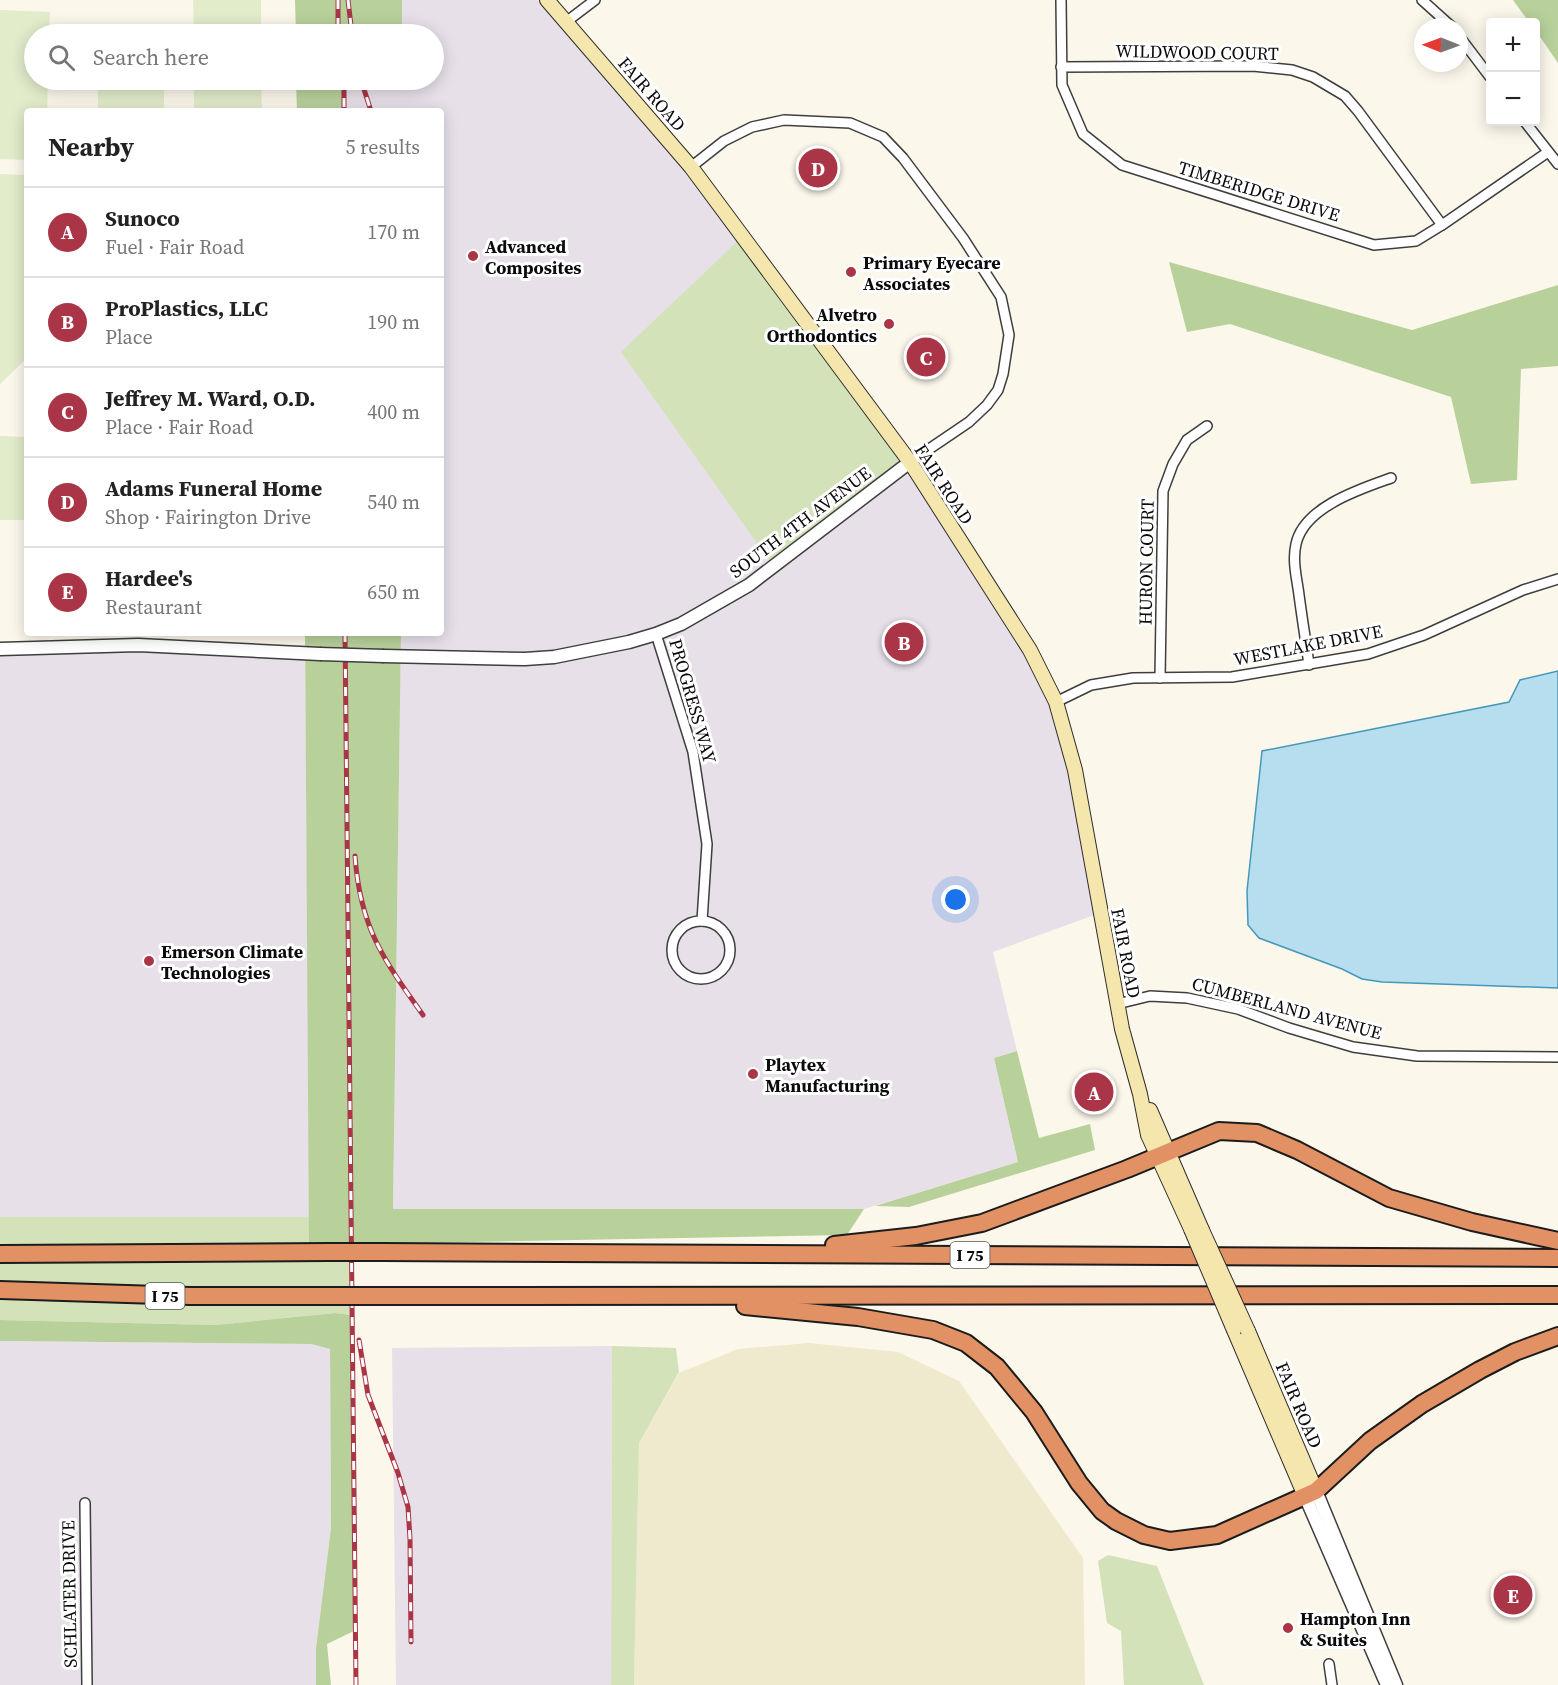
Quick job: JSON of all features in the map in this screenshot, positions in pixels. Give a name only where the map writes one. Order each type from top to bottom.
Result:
[{"type":"highway","points":[[646,1253],[830,1245],[916,1236],[982,1223],[1219,1131],[1257,1133],[1297,1150],[1389,1198],[1472,1222],[1558,1241]]},
{"type":"highway","name":"I 75","points":[[0,1254],[381,1251],[1558,1258]]},
{"type":"highway","name":"I 75","points":[[0,1290],[190,1296],[1558,1295]]},
{"type":"highway","points":[[607,1296],[721,1303],[858,1317],[933,1330],[966,1343],[997,1367],[1034,1412],[1079,1484],[1102,1510],[1116,1521],[1144,1535],[1170,1541],[1218,1535],[1310,1494],[1370,1441],[1422,1404],[1480,1370],[1558,1336]]},
{"type":"main road","name":"FAIR ROAD","points":[[547,0],[691,167],[910,462],[1030,650],[1056,702],[1075,770],[1117,1004],[1135,1075],[1163,1154],[1196,1230],[1234,1330],[1310,1494]]},
{"type":"main road","name":"FAIR ROAD","points":[[1196,1230],[1248,1331],[1310,1494]]},
{"type":"street","points":[[566,22],[595,0]]},
{"type":"street","name":"TIMBERIDGE DRIVE","points":[[1061,0],[1062,85],[1083,134],[1122,165],[1374,244],[1416,241],[1548,152]]},
{"type":"street","points":[[1422,0],[1442,18]]},
{"type":"street","points":[[1468,48],[1487,72]]},
{"type":"street","name":"WILDWOOD COURT","points":[[1061,68],[1253,66],[1292,70],[1312,77],[1345,96],[1442,225]]},
{"type":"street","points":[[691,167],[724,141],[752,127],[784,120],[850,123],[883,137],[903,158],[956,229],[1001,297],[1009,335],[1003,374],[998,390],[987,405],[969,422],[910,462]]},
{"type":"street","points":[[1528,126],[1558,165]]},
{"type":"street","name":"HURON COURT","points":[[1160,678],[1163,491],[1173,464],[1187,440],[1207,426]]},
{"type":"street","name":"SOUTH 4TH AVENUE","points":[[0,649],[138,645],[320,654],[525,659],[554,657],[629,642],[681,624],[748,585],[910,462]]},
{"type":"street","points":[[1309,665],[1294,562],[1296,543],[1304,528],[1320,511],[1350,493],[1391,478]]},
{"type":"street","name":"WESTLAKE DRIVE","points":[[1056,702],[1091,685],[1133,678],[1232,677],[1368,654],[1424,636],[1523,590],[1558,579]]},
{"type":"street","name":"PROGRESS WAY","points":[[656,634],[693,752],[708,844],[702,921]]},
{"type":"street","points":[[702,921],[713,923],[722,929],[731,949],[729,960],[718,975],[700,980],[691,979],[680,972],[674,962],[673,942],[677,933],[684,926],[702,921]]},
{"type":"street","name":"CUMBERLAND AVENUE","points":[[1117,1004],[1150,996],[1187,998],[1238,1009],[1289,1028],[1353,1047],[1417,1056],[1558,1057]]},
{"type":"street","name":"FAIR ROAD","points":[[1310,1494],[1387,1685]]},
{"type":"street","name":"FAIR ROAD","points":[[1310,1494],[1396,1685]]},
{"type":"street","name":"SCHLATER DRIVE","points":[[85,1503],[87,1685]]},
{"type":"street","points":[[1329,1664],[1332,1685]]},
{"type":"shaded area","points":[[402,0],[547,0],[691,167],[910,462],[1056,702],[1100,913],[993,952],[1017,1051],[994,1058],[1018,1162],[864,1209],[393,1209],[401,636],[444,636],[444,108],[344,108],[344,90],[444,90],[444,24],[402,24]]},
{"type":"shaded area","points":[[0,649],[305,653],[310,1217],[0,1217]]},
{"type":"shaded area","points":[[0,1341],[311,1344],[330,1349],[331,1528],[316,1648],[316,1685],[0,1685]]},
{"type":"shaded area","points":[[809,1343],[898,1352],[959,1381],[1083,1558],[1085,1685],[634,1685],[639,1443],[679,1373],[738,1349]]},
{"type":"shaded area","points":[[612,1346],[611,1685],[396,1685],[392,1348]]},
{"type":"green space","points":[[193,0],[261,0],[261,24],[194,24]]},
{"type":"green space","points":[[295,0],[402,0],[402,24],[296,24]]},
{"type":"green space","points":[[1513,0],[1558,0],[1558,63],[1540,37],[1540,18],[1526,18]]},
{"type":"green space","points":[[0,10],[50,12],[49,24],[24,24],[24,90],[48,90],[47,108],[24,108],[24,160],[0,159]]},
{"type":"green space","points":[[98,90],[164,90],[164,108],[98,108]]},
{"type":"green space","points":[[194,90],[261,90],[262,108],[194,108]]},
{"type":"green space","points":[[296,90],[344,90],[344,108],[297,108]]},
{"type":"green space","points":[[0,174],[24,175],[24,361],[0,384]]},
{"type":"green space","points":[[743,236],[910,462],[774,567],[621,352]]},
{"type":"green space","points":[[1169,262],[1412,330],[1558,285],[1558,366],[1521,369],[1517,480],[1471,484],[1451,397],[1230,324],[1187,332]]},
{"type":"green space","points":[[0,436],[24,437],[24,520],[0,520]]},
{"type":"green space","points":[[305,636],[401,636],[393,1209],[864,1209],[847,1235],[309,1245]]},
{"type":"green space","points":[[1017,1051],[1039,1138],[1090,1124],[1095,1150],[909,1207],[875,1206],[1018,1162],[994,1058]]},
{"type":"green space","points":[[0,1217],[310,1217],[309,1245],[351,1244],[352,1315],[335,1313],[215,1325],[0,1320]]},
{"type":"green space","points":[[335,1313],[352,1315],[356,1630],[327,1644],[331,1685],[316,1685],[316,1648],[331,1528],[330,1349],[311,1344],[0,1341],[0,1320],[215,1325]]},
{"type":"green space","points":[[612,1346],[676,1348],[679,1372],[639,1443],[634,1685],[611,1685]]},
{"type":"green space","points":[[1108,1555],[1157,1566],[1204,1685],[1124,1685],[1121,1631],[1107,1623],[1098,1561]]},
{"type":"water","points":[[1558,671],[1558,988],[1382,982],[1362,979],[1342,969],[1259,938],[1248,925],[1247,891],[1262,751],[1509,702],[1520,680]]},
{"type":"railway","points":[[338,0],[338,24]]},
{"type":"railway","points":[[348,0],[351,24]]},
{"type":"railway","points":[[344,90],[344,108]]},
{"type":"railway","points":[[364,90],[370,108]]},
{"type":"railway","points":[[345,636],[356,1685]]},
{"type":"railway","points":[[355,856],[362,903],[368,923],[385,959],[423,1015]]},
{"type":"railway","points":[[359,1340],[368,1395],[398,1473],[408,1507],[411,1642]]},
{"type":"place","name":"Adams Funeral Home","points":[[818,168]]},
{"type":"place","name":"Advanced Composites","points":[[473,256]]},
{"type":"place","name":"Primary Eyecare Associates","points":[[851,272]]},
{"type":"place","name":"Alvetro Orthodontics","points":[[889,324]]},
{"type":"place","name":"Jeffrey M. Ward, O.D.","points":[[926,357]]},
{"type":"place","name":"ProPlastics, LLC","points":[[904,642]]},
{"type":"place","name":"Emerson Climate Technologies","points":[[149,961]]},
{"type":"place","name":"Playtex Manufacturing","points":[[753,1074]]},
{"type":"place","name":"Sunoco","points":[[1094,1092]]},
{"type":"place","name":"Hardee's","points":[[1513,1595]]},
{"type":"place","name":"Hampton Inn & Suites","points":[[1288,1628]]}]
